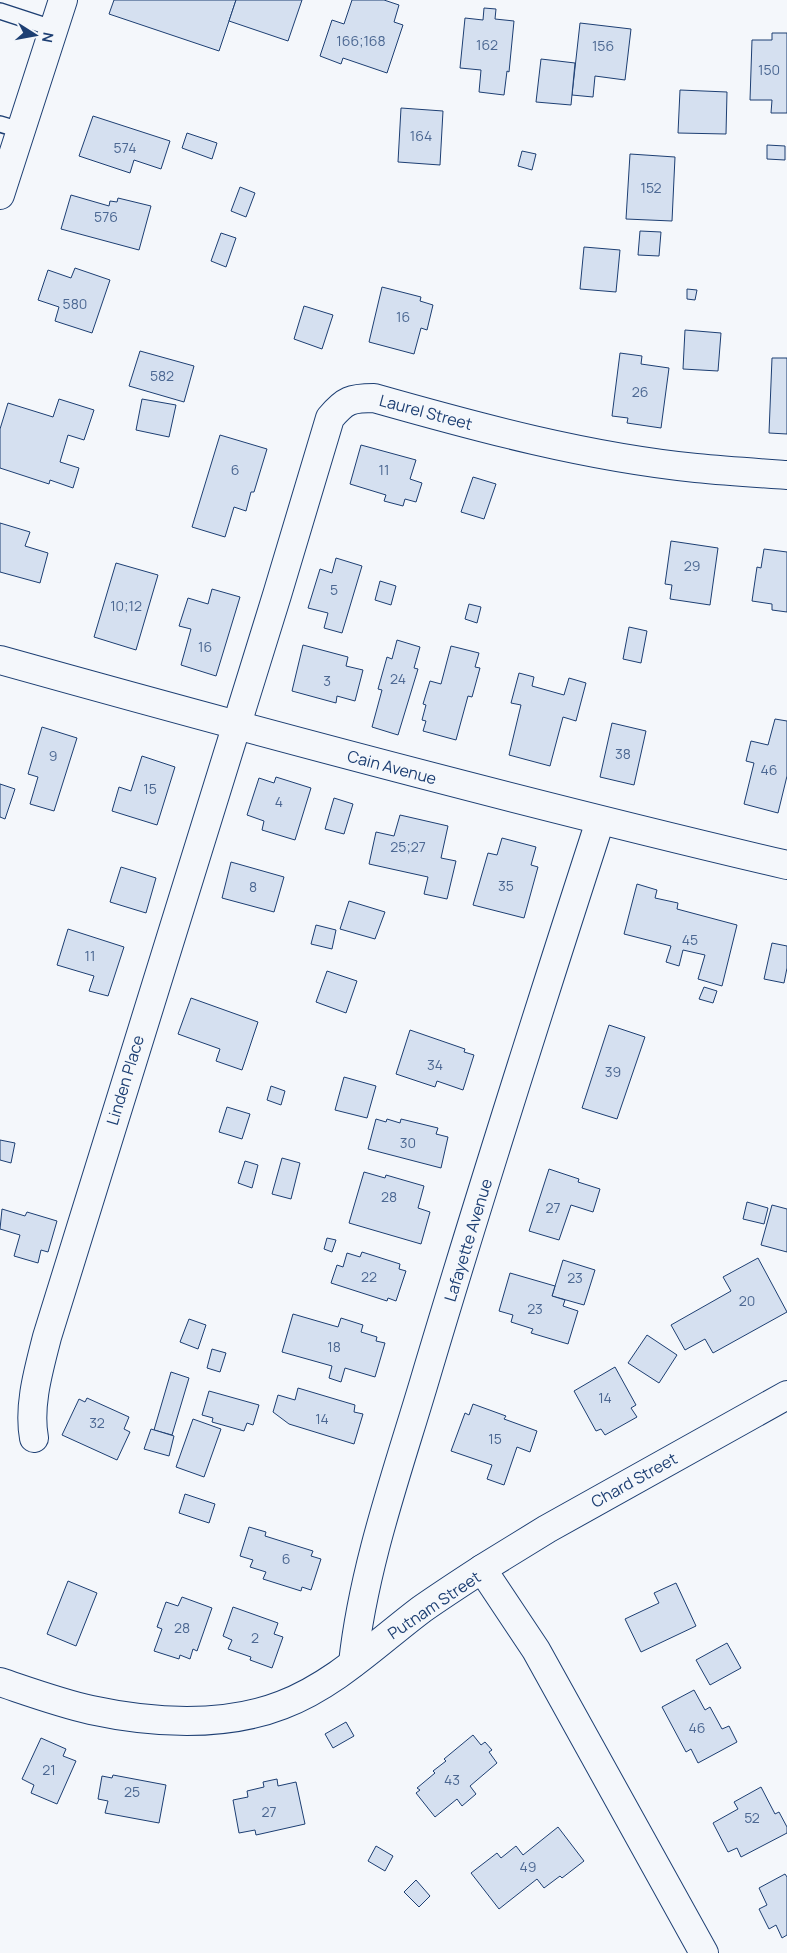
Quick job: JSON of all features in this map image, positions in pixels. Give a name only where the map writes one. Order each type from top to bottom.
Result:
[{"type":"street","points":[[0,195],[10,127],[62,0]]},
{"type":"street","name":"Laurel Street","points":[[236,726],[330,418],[343,403],[356,398],[374,398],[518,436],[585,451],[695,468],[787,474]]},
{"type":"street","name":"Cain Avenue","points":[[0,660],[236,726],[600,821],[787,865]]},
{"type":"street","name":"Linden Place","points":[[34,1438],[32,1428],[33,1407],[47,1337],[236,726]]},
{"type":"street","name":"Lafayette Avenue","points":[[353,1663],[357,1626],[366,1579],[447,1308],[600,821]]},
{"type":"street","name":"Chard Street","points":[[482,1569],[547,1529],[787,1394]]},
{"type":"street","name":"Putnam Street","points":[[0,1682],[91,1710],[141,1718],[189,1721],[244,1716],[282,1705],[317,1687],[353,1663],[423,1609],[482,1569],[536,1650],[704,1953]]},
{"type":"lane","points":[[0,10],[52,28]]},
{"type":"building","points":[[114,0],[236,0],[219,51],[109,14]]},
{"type":"building","points":[[236,0],[302,0],[288,41],[229,21]]},
{"type":"building","points":[[352,0],[384,0],[399,5],[394,22],[403,25],[387,73],[343,58],[341,64],[320,56],[332,20],[344,24]]},
{"type":"building","points":[[484,8],[496,9],[495,19],[514,21],[509,72],[507,71],[504,95],[479,92],[481,70],[460,68],[465,18],[483,20]]},
{"type":"building","points":[[580,23],[631,29],[625,80],[595,76],[593,97],[572,95]]},
{"type":"building","points":[[772,33],[787,33],[787,113],[771,113],[772,100],[750,100],[752,40],[772,40]]},
{"type":"building","points":[[541,59],[575,63],[571,105],[536,102]]},
{"type":"building","points":[[680,90],[727,92],[726,134],[678,133]]},
{"type":"building","points":[[401,108],[443,111],[440,165],[398,162]]},
{"type":"building","points":[[93,116],[170,141],[161,169],[134,160],[130,173],[79,156]]},
{"type":"building","points":[[187,133],[217,143],[212,159],[182,148]]},
{"type":"building","points":[[767,145],[785,146],[785,160],[767,159]]},
{"type":"building","points":[[522,151],[536,154],[532,170],[518,166]]},
{"type":"building","points":[[630,154],[675,157],[672,221],[626,219]]},
{"type":"building","points":[[240,187],[255,193],[246,217],[231,211]]},
{"type":"building","points":[[71,195],[109,206],[110,201],[117,202],[118,198],[151,206],[139,250],[61,229]]},
{"type":"building","points":[[640,231],[661,232],[659,256],[638,255]]},
{"type":"building","points":[[221,233],[236,238],[226,267],[211,261]]},
{"type":"building","points":[[584,247],[620,250],[616,292],[580,289]]},
{"type":"building","points":[[75,268],[110,280],[92,333],[55,321],[59,307],[38,300],[48,270],[71,278]]},
{"type":"building","points":[[382,287],[421,297],[420,301],[433,305],[427,330],[421,328],[414,354],[369,342]]},
{"type":"building","points":[[687,289],[697,290],[695,300],[687,299]]},
{"type":"building","points":[[304,306],[333,315],[322,349],[294,339]]},
{"type":"building","points":[[685,330],[721,333],[718,371],[683,369]]},
{"type":"building","points":[[140,351],[194,366],[184,402],[129,386]]},
{"type":"building","points":[[620,353],[642,356],[641,364],[669,368],[661,428],[627,423],[628,418],[612,416]]},
{"type":"building","points":[[772,358],[787,358],[787,434],[769,433]]},
{"type":"building","points":[[59,399],[94,410],[84,440],[68,435],[60,462],[79,468],[73,488],[50,480],[49,484],[0,468],[0,429],[8,403],[53,417]]},
{"type":"building","points":[[142,399],[176,405],[169,437],[136,430]]},
{"type":"building","points":[[220,435],[267,449],[246,511],[234,507],[225,537],[192,527]]},
{"type":"building","points":[[361,445],[416,460],[410,479],[422,483],[416,502],[405,499],[403,506],[384,501],[386,495],[350,484]]},
{"type":"building","points":[[473,477],[496,484],[484,519],[461,512]]},
{"type":"building","points":[[0,523],[30,532],[25,546],[48,553],[40,583],[0,572]]},
{"type":"building","points":[[671,541],[718,548],[710,605],[670,599],[672,585],[665,584]]},
{"type":"building","points":[[764,549],[787,552],[787,612],[772,610],[772,604],[752,601],[757,567],[761,568]]},
{"type":"building","points":[[336,558],[362,566],[342,633],[324,628],[328,613],[308,608],[320,569],[332,573]]},
{"type":"building","points":[[116,563],[158,575],[136,650],[94,637]]},
{"type":"building","points":[[380,581],[396,586],[391,605],[375,600]]},
{"type":"building","points":[[212,589],[240,597],[216,676],[181,665],[191,629],[179,626],[188,598],[208,604]]},
{"type":"building","points":[[469,604],[481,607],[477,623],[465,619]]},
{"type":"building","points":[[629,627],[647,631],[641,663],[623,659]]},
{"type":"building","points":[[397,640],[420,647],[414,668],[418,669],[398,735],[372,727],[382,690],[378,689],[387,657],[392,659]]},
{"type":"building","points":[[303,645],[348,657],[346,666],[363,670],[355,701],[337,696],[336,703],[292,691]]},
{"type":"building","points":[[451,646],[479,653],[475,667],[480,668],[472,697],[468,696],[456,740],[423,731],[426,721],[422,720],[426,705],[423,704],[430,681],[441,684]]},
{"type":"building","points":[[519,673],[534,677],[532,686],[564,695],[569,678],[586,683],[576,721],[563,717],[550,766],[509,755],[521,705],[511,703]]},
{"type":"building","points":[[775,719],[787,721],[787,776],[778,813],[744,804],[754,763],[746,761],[751,741],[768,745]]},
{"type":"building","points":[[612,723],[646,731],[634,785],[600,777]]},
{"type":"building","points":[[42,727],[77,738],[54,811],[30,804],[38,777],[28,774]]},
{"type":"building","points":[[142,756],[175,767],[157,825],[112,811],[119,787],[131,791]]},
{"type":"building","points":[[276,777],[311,788],[295,840],[262,830],[264,821],[247,815],[259,778],[274,783]]},
{"type":"building","points":[[0,784],[15,789],[5,819],[0,817]]},
{"type":"building","points":[[334,798],[353,804],[344,834],[325,829]]},
{"type":"building","points":[[400,815],[448,826],[441,858],[456,861],[447,899],[424,894],[428,877],[369,864],[376,832],[394,836]]},
{"type":"building","points":[[502,838],[536,847],[531,865],[538,867],[524,918],[473,905],[488,853],[497,855]]},
{"type":"building","points":[[231,862],[284,877],[274,912],[222,898]]},
{"type":"building","points":[[121,867],[156,878],[146,913],[110,902]]},
{"type":"building","points":[[637,884],[657,890],[655,898],[678,903],[677,909],[737,925],[722,986],[698,979],[705,955],[683,950],[679,966],[666,962],[671,946],[624,934]]},
{"type":"building","points":[[349,901],[385,912],[375,939],[340,929]]},
{"type":"building","points":[[316,925],[336,930],[332,949],[311,944]]},
{"type":"building","points":[[68,929],[124,947],[108,996],[89,991],[94,976],[57,965]]},
{"type":"building","points":[[772,943],[787,946],[787,968],[784,983],[764,979]]},
{"type":"building","points":[[327,971],[357,981],[346,1013],[316,1002]]},
{"type":"building","points":[[704,987],[717,991],[713,1003],[699,999]]},
{"type":"building","points":[[191,998],[258,1022],[242,1070],[216,1061],[220,1049],[178,1034]]},
{"type":"building","points":[[609,1025],[645,1037],[617,1119],[582,1108]]},
{"type":"building","points":[[410,1030],[465,1049],[464,1052],[474,1055],[463,1090],[437,1081],[435,1087],[396,1074]]},
{"type":"building","points":[[344,1077],[376,1086],[367,1118],[335,1110]]},
{"type":"building","points":[[271,1086],[285,1091],[281,1105],[267,1100]]},
{"type":"building","points":[[227,1107],[250,1114],[242,1139],[219,1132]]},
{"type":"building","points":[[376,1119],[386,1122],[387,1119],[400,1123],[401,1119],[438,1128],[436,1134],[448,1137],[441,1168],[368,1149]]},
{"type":"building","points":[[0,1140],[15,1143],[11,1163],[0,1160]]},
{"type":"building","points":[[282,1158],[300,1163],[291,1199],[272,1194]]},
{"type":"building","points":[[245,1161],[258,1165],[252,1188],[238,1183]]},
{"type":"building","points":[[549,1169],[579,1179],[578,1182],[600,1189],[593,1212],[571,1205],[559,1240],[529,1231]]},
{"type":"building","points":[[364,1172],[385,1178],[386,1175],[424,1186],[418,1208],[430,1212],[421,1244],[349,1223]]},
{"type":"building","points":[[747,1202],[768,1208],[764,1224],[743,1219]]},
{"type":"building","points":[[772,1205],[787,1209],[787,1252],[761,1245]]},
{"type":"building","points":[[2,1209],[25,1216],[27,1212],[57,1221],[48,1252],[41,1250],[38,1263],[14,1256],[20,1235],[0,1229]]},
{"type":"building","points":[[327,1238],[336,1240],[332,1252],[324,1249]]},
{"type":"building","points":[[362,1252],[400,1264],[399,1269],[406,1271],[396,1301],[388,1298],[387,1301],[331,1283],[337,1265],[343,1267],[347,1253],[360,1257]]},
{"type":"building","points":[[758,1258],[787,1312],[713,1353],[705,1339],[685,1350],[671,1325],[731,1291],[723,1277]]},
{"type":"building","points":[[563,1260],[595,1270],[584,1305],[552,1296]]},
{"type":"building","points":[[510,1273],[555,1286],[552,1296],[565,1300],[563,1306],[578,1311],[568,1344],[531,1333],[533,1329],[511,1322],[513,1315],[499,1311]]},
{"type":"building","points":[[293,1314],[338,1327],[341,1318],[363,1325],[361,1332],[377,1337],[376,1341],[385,1343],[375,1377],[345,1368],[341,1382],[329,1378],[332,1366],[282,1352]]},
{"type":"building","points":[[189,1319],[206,1325],[198,1349],[180,1342]]},
{"type":"building","points":[[647,1335],[677,1355],[659,1383],[628,1363]]},
{"type":"building","points":[[212,1349],[226,1353],[220,1372],[207,1368]]},
{"type":"building","points":[[615,1367],[636,1405],[631,1408],[637,1417],[605,1435],[601,1429],[596,1431],[574,1391]]},
{"type":"building","points":[[171,1372],[189,1378],[172,1435],[154,1430]]},
{"type":"building","points":[[298,1388],[355,1405],[354,1412],[363,1414],[354,1444],[289,1424],[273,1412],[278,1395],[295,1400]]},
{"type":"building","points":[[209,1391],[259,1405],[253,1425],[247,1423],[244,1431],[212,1422],[213,1418],[202,1415]]},
{"type":"building","points":[[87,1398],[129,1417],[124,1429],[130,1432],[117,1460],[62,1435],[79,1399],[85,1402]]},
{"type":"building","points":[[473,1404],[506,1416],[504,1419],[537,1431],[530,1452],[517,1447],[504,1485],[487,1479],[492,1465],[451,1451],[465,1413],[469,1415]]},
{"type":"building","points":[[193,1419],[221,1429],[204,1477],[176,1467]]},
{"type":"building","points":[[151,1429],[174,1436],[169,1456],[144,1449]]},
{"type":"building","points":[[185,1494],[215,1504],[209,1523],[179,1513]]},
{"type":"building","points":[[249,1527],[266,1532],[265,1536],[313,1551],[311,1556],[321,1559],[311,1590],[302,1587],[301,1591],[263,1579],[266,1572],[250,1567],[253,1560],[240,1556]]},
{"type":"building","points":[[68,1581],[97,1593],[76,1646],[47,1634]]},
{"type":"building","points":[[676,1583],[696,1626],[641,1652],[625,1619],[659,1603],[654,1593]]},
{"type":"building","points":[[182,1597],[212,1608],[197,1651],[193,1649],[190,1659],[180,1655],[179,1659],[154,1651],[162,1629],[157,1627],[166,1602],[178,1606]]},
{"type":"building","points":[[233,1607],[278,1623],[274,1634],[283,1637],[272,1668],[250,1660],[251,1657],[228,1649],[232,1640],[223,1636]]},
{"type":"building","points":[[727,1643],[741,1668],[710,1685],[696,1660]]},
{"type":"building","points":[[694,1690],[705,1710],[710,1707],[722,1729],[729,1726],[737,1742],[698,1763],[691,1749],[686,1752],[662,1707]]},
{"type":"building","points":[[346,1722],[354,1736],[333,1748],[325,1734]]},
{"type":"building","points":[[473,1735],[481,1745],[485,1742],[492,1750],[489,1752],[497,1763],[470,1786],[476,1794],[462,1806],[457,1799],[435,1817],[416,1793],[420,1790],[417,1788],[435,1773],[433,1771],[446,1761],[444,1759]]},
{"type":"building","points":[[41,1738],[66,1749],[63,1756],[76,1761],[57,1804],[31,1793],[34,1785],[22,1779]]},
{"type":"building","points":[[113,1775],[166,1785],[159,1823],[105,1813],[108,1801],[98,1799],[102,1776],[112,1778]]},
{"type":"building","points":[[277,1779],[278,1786],[296,1782],[305,1824],[256,1835],[255,1830],[239,1833],[233,1800],[248,1797],[247,1791],[264,1787],[263,1782]]},
{"type":"building","points":[[761,1787],[775,1814],[779,1812],[787,1827],[787,1833],[741,1857],[737,1848],[728,1852],[713,1823],[738,1809],[734,1802]]},
{"type":"building","points":[[558,1827],[584,1861],[562,1878],[560,1876],[544,1888],[537,1879],[499,1909],[471,1873],[497,1853],[501,1858],[516,1846],[523,1855]]},
{"type":"building","points":[[376,1846],[393,1856],[385,1871],[368,1861]]},
{"type":"building","points":[[785,1874],[787,1877],[787,1935],[782,1938],[776,1925],[769,1929],[759,1909],[767,1905],[759,1888]]},
{"type":"building","points":[[416,1880],[430,1896],[419,1907],[404,1892]]}]
